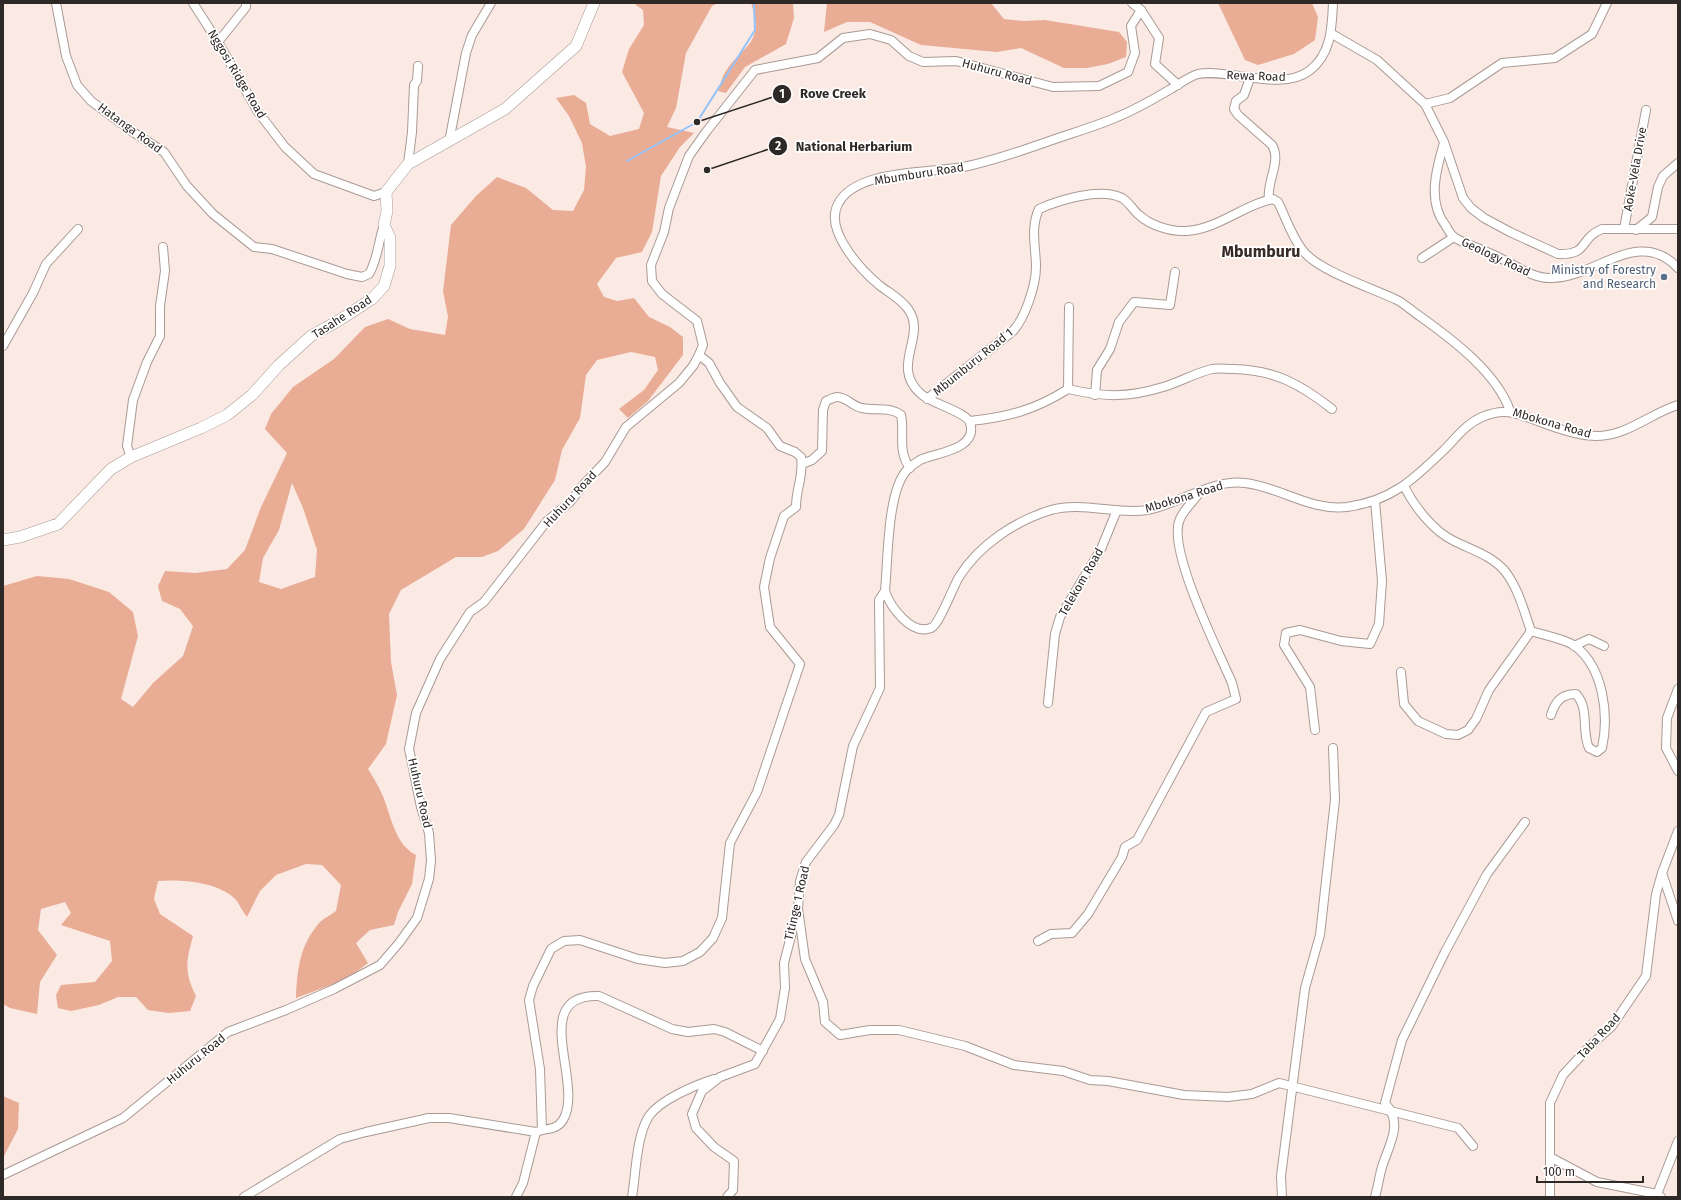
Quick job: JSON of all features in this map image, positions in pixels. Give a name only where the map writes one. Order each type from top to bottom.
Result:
[{"type":"street","name":"Hatanga Road","points":[[56,3],[66,56],[77,85],[92,101],[133,132],[164,152],[192,192],[213,214],[254,247],[272,249],[347,274],[362,276],[369,274],[375,263],[379,240],[384,225]]},
{"type":"street","name":"Nggosi Ridge Road","points":[[193,3],[218,42],[258,112],[285,147],[314,174],[374,196],[386,192]]},
{"type":"street","points":[[218,42],[246,7],[246,3]]},
{"type":"street","points":[[449,142],[466,53],[472,35],[491,3]]},
{"type":"street","points":[[386,192],[408,164],[505,109],[576,46],[594,3]]},
{"type":"street","points":[[1132,3],[1141,10],[1159,38],[1155,64],[1178,85]]},
{"type":"street","name":"Rewa Road","points":[[1178,85],[1198,74],[1281,79],[1297,77],[1308,72],[1320,60],[1332,34],[1333,3]]},
{"type":"street","points":[[1424,104],[1450,98],[1502,63],[1555,58],[1592,34],[1606,3]]},
{"type":"street","name":"Huhuru Road","points":[[3,1174],[123,1118],[228,1032],[258,1019],[286,1010],[334,989],[380,965],[399,943],[416,918],[429,879],[431,860],[429,833],[421,807],[409,749],[416,713],[440,659],[470,612],[484,602],[547,521],[570,502],[584,484],[605,462],[626,427],[679,383],[693,366],[699,355],[703,345],[697,321],[662,294],[652,281],[651,266],[664,232],[669,208],[690,156],[706,132],[755,70],[818,58],[843,38],[870,34],[891,40],[909,56],[923,62],[956,61],[1053,87],[1099,86],[1128,72],[1135,53],[1131,26],[1141,10]]},
{"type":"street","points":[[1332,34],[1377,60],[1424,104],[1444,142],[1463,198],[1471,208],[1484,218],[1523,239],[1558,254],[1571,254],[1580,250],[1591,234],[1602,229],[1636,230],[1678,228]]},
{"type":"street","points":[[408,164],[412,132],[414,85],[417,81],[418,66]]},
{"type":"street","points":[[1250,78],[1244,95],[1236,101],[1234,109],[1238,115],[1275,150],[1275,161],[1268,192],[1269,200],[1273,199],[1278,202],[1305,253],[1340,275],[1398,301],[1443,333],[1472,358],[1498,386],[1506,399],[1510,411]]},
{"type":"street","name":"Mbumburu Road","points":[[970,420],[965,415],[946,409],[927,399],[912,384],[907,371],[907,358],[914,333],[914,322],[911,313],[897,298],[858,265],[846,247],[834,223],[834,213],[842,197],[861,184],[878,178],[968,166],[1015,153],[1116,118],[1149,102],[1178,85]]},
{"type":"street","name":"Aoke-Vela Drive","points":[[1624,229],[1646,110]]},
{"type":"street","name":"Geology Road","points":[[1444,142],[1438,165],[1434,199],[1440,218],[1454,237],[1541,278],[1564,277],[1579,274],[1632,251],[1645,250],[1657,252],[1671,260],[1678,268]]},
{"type":"street","points":[[1636,230],[1652,217],[1658,187],[1663,176],[1678,163]]},
{"type":"street","name":"Tasahe Road","points":[[3,540],[20,537],[58,524],[112,469],[131,457],[201,428],[227,415],[252,395],[279,365],[311,336],[372,300],[384,286],[390,266],[390,238],[384,225],[387,211],[386,192]]},
{"type":"street","name":"Mbumburu Road 1","points":[[927,399],[1013,331],[1022,320],[1032,290],[1036,269],[1034,229],[1039,209],[1050,204],[1081,197],[1105,194],[1122,198],[1138,215],[1154,224],[1176,230],[1187,231],[1212,225],[1269,200]]},
{"type":"street","points":[[3,346],[33,293],[46,264],[78,228]]},
{"type":"street","points":[[1422,258],[1454,237]]},
{"type":"street","points":[[131,457],[128,446],[133,400],[147,362],[160,336],[160,306],[165,272],[163,247]]},
{"type":"street","points":[[1095,395],[1097,370],[1110,350],[1120,322],[1134,302],[1170,305],[1175,272]]},
{"type":"street","points":[[1068,389],[1069,307]]},
{"type":"street","points":[[516,1197],[523,1183],[539,1131],[540,1069],[529,1000],[533,986],[551,949],[564,941],[580,940],[638,959],[665,963],[683,961],[700,952],[713,938],[722,918],[730,844],[757,792],[800,664],[770,627],[764,587],[770,558],[784,516],[796,507],[796,492],[803,471],[801,457],[795,452],[780,446],[767,428],[737,407],[720,383],[709,363],[699,355]]},
{"type":"street","points":[[885,591],[893,503],[898,483],[910,468],[920,460],[951,451],[967,440],[970,433],[970,420],[997,418],[1023,411],[1049,401],[1068,389],[1095,395],[1121,396],[1162,388],[1213,369],[1243,369],[1259,371],[1301,386],[1332,409]]},
{"type":"street","points":[[802,464],[812,460],[822,451],[823,410],[826,402],[836,397],[844,398],[860,408],[884,408],[895,410],[901,414],[903,425],[901,451],[910,468]]},
{"type":"street","name":"Mbokona Road","points":[[885,591],[888,598],[913,627],[927,629],[932,628],[937,623],[950,592],[961,574],[975,557],[1003,533],[1052,510],[1075,508],[1148,510],[1225,484],[1243,483],[1260,486],[1307,503],[1325,507],[1343,507],[1374,501],[1390,495],[1404,486],[1444,450],[1469,424],[1482,417],[1510,411],[1544,423],[1596,436],[1618,432],[1678,404]]},
{"type":"street","points":[[1404,486],[1411,501],[1428,521],[1453,541],[1483,553],[1504,571],[1518,594],[1531,631]]},
{"type":"street","points":[[1038,941],[1051,934],[1072,933],[1088,914],[1122,857],[1125,847],[1137,840],[1206,712],[1236,699],[1232,683],[1186,573],[1178,538],[1179,519],[1200,492]]},
{"type":"street","points":[[1315,730],[1310,687],[1284,645],[1286,633],[1300,630],[1341,641],[1370,644],[1379,624],[1382,581],[1374,501]]},
{"type":"street","name":"Telekom Road","points":[[1048,703],[1055,634],[1060,617],[1101,549],[1118,510]]},
{"type":"street","name":"Titinge 1 Road","points":[[727,1197],[733,1190],[734,1161],[714,1147],[696,1128],[692,1114],[702,1091],[720,1077],[755,1064],[780,1019],[785,988],[784,963],[798,909],[800,881],[806,862],[834,825],[839,815],[853,746],[880,688],[879,607],[880,600],[885,591]]},
{"type":"street","points":[[1531,631],[1574,646],[1589,663],[1599,683],[1604,708],[1604,739],[1602,748],[1597,752],[1589,748],[1586,741],[1582,701],[1576,694],[1568,694],[1557,700],[1551,715]]},
{"type":"street","points":[[1401,672],[1404,704],[1418,721],[1446,734],[1458,735],[1468,730],[1476,720],[1489,690],[1531,631]]},
{"type":"street","points":[[1574,646],[1589,639],[1604,646]]},
{"type":"street","points":[[1678,689],[1667,718],[1666,748],[1678,771]]},
{"type":"street","points":[[1282,1197],[1281,1176],[1305,988],[1320,935],[1335,800],[1333,748]]},
{"type":"street","points":[[1375,1197],[1382,1167],[1394,1135],[1394,1119],[1392,1112],[1385,1103],[1402,1040],[1445,952],[1487,874],[1525,822]]},
{"type":"street","name":"Taba Road","points":[[1550,1197],[1550,1103],[1563,1075],[1590,1046],[1612,1026],[1646,976],[1656,894],[1662,873],[1678,831]]},
{"type":"street","points":[[1662,873],[1678,921]]},
{"type":"street","points":[[798,909],[805,959],[823,1002],[825,1022],[840,1035],[870,1030],[899,1030],[965,1046],[1014,1065],[1063,1071],[1090,1080],[1108,1081],[1184,1095],[1228,1097],[1252,1094],[1279,1083],[1458,1128],[1473,1146]]},
{"type":"street","points":[[244,1197],[340,1139],[366,1132],[429,1118],[449,1118],[539,1131],[554,1128],[563,1121],[567,1111],[562,1018],[566,1006],[577,999],[589,996],[599,996],[672,1029],[688,1032],[714,1029],[725,1032],[763,1051]]},
{"type":"street","points":[[632,1197],[640,1138],[648,1117],[659,1105],[702,1083],[720,1077]]},
{"type":"street","points":[[1550,1157],[1597,1182],[1658,1196],[1678,1141]]},
{"type":"shaded area","points":[[636,3],[718,3],[712,6],[686,53],[676,108],[667,127],[694,133],[680,147],[661,176],[652,232],[642,252],[616,258],[597,284],[604,297],[617,301],[634,298],[649,317],[670,327],[683,337],[683,355],[648,401],[628,418],[619,409],[644,390],[658,370],[655,357],[631,352],[597,360],[586,375],[580,418],[562,450],[555,480],[524,529],[498,551],[482,557],[456,557],[401,590],[389,614],[391,662],[397,695],[386,744],[368,769],[382,794],[398,836],[403,844],[416,855],[412,884],[398,912],[394,925],[370,930],[356,943],[368,963],[347,979],[296,998],[298,970],[302,952],[306,943],[310,935],[322,920],[336,911],[341,885],[322,865],[306,864],[276,875],[260,891],[247,917],[237,901],[221,890],[189,881],[158,881],[154,899],[160,914],[193,936],[187,967],[189,980],[196,996],[190,1011],[168,1013],[148,1010],[136,997],[118,997],[99,1005],[71,1011],[58,1008],[56,995],[61,985],[95,982],[112,961],[110,941],[61,925],[71,913],[65,902],[41,909],[38,930],[57,955],[40,982],[37,1014],[10,1008],[3,1004],[3,586],[37,576],[69,579],[109,592],[133,612],[138,636],[121,699],[133,707],[153,683],[183,656],[193,626],[180,609],[162,601],[158,586],[165,571],[195,573],[227,569],[245,550],[261,507],[287,453],[265,429],[271,414],[293,387],[334,359],[365,327],[388,319],[410,329],[445,335],[448,317],[443,291],[451,225],[476,196],[497,177],[526,188],[553,210],[573,211],[584,190],[586,167],[582,143],[569,116],[556,98],[574,95],[586,103],[590,124],[610,136],[639,129],[644,113],[622,72],[629,49],[644,25],[643,10],[636,5]],"holes":[[[292,483],[303,508],[317,550],[315,577],[281,589],[259,582],[263,558],[279,530]]]},
{"type":"shaded area","points":[[751,3],[793,3],[794,18],[786,44],[745,67],[726,93],[718,91],[723,76],[753,37],[755,17]]},
{"type":"shaded area","points":[[827,3],[991,3],[1004,19],[1024,21],[1045,20],[1119,32],[1127,42],[1126,57],[1108,64],[1087,68],[1064,68],[1021,48],[997,52],[921,45],[870,22],[847,22],[824,32]]},
{"type":"shaded area","points":[[1218,3],[1312,3],[1318,17],[1315,40],[1294,54],[1258,65],[1245,60]]},
{"type":"shaded area","points":[[3,1096],[19,1103],[18,1129],[3,1158]]},
{"type":"waterway","points":[[627,161],[697,122],[755,30],[754,3]]},
{"type":"place","name":"Rove Creek","points":[[697,122]]},
{"type":"place","name":"National Herbarium","points":[[707,170]]},
{"type":"place","name":"Ministry of Forestry and Research","points":[[1664,277]]},
{"type":"district","name":"Mbumburu","points":[[1261,251]]}]
